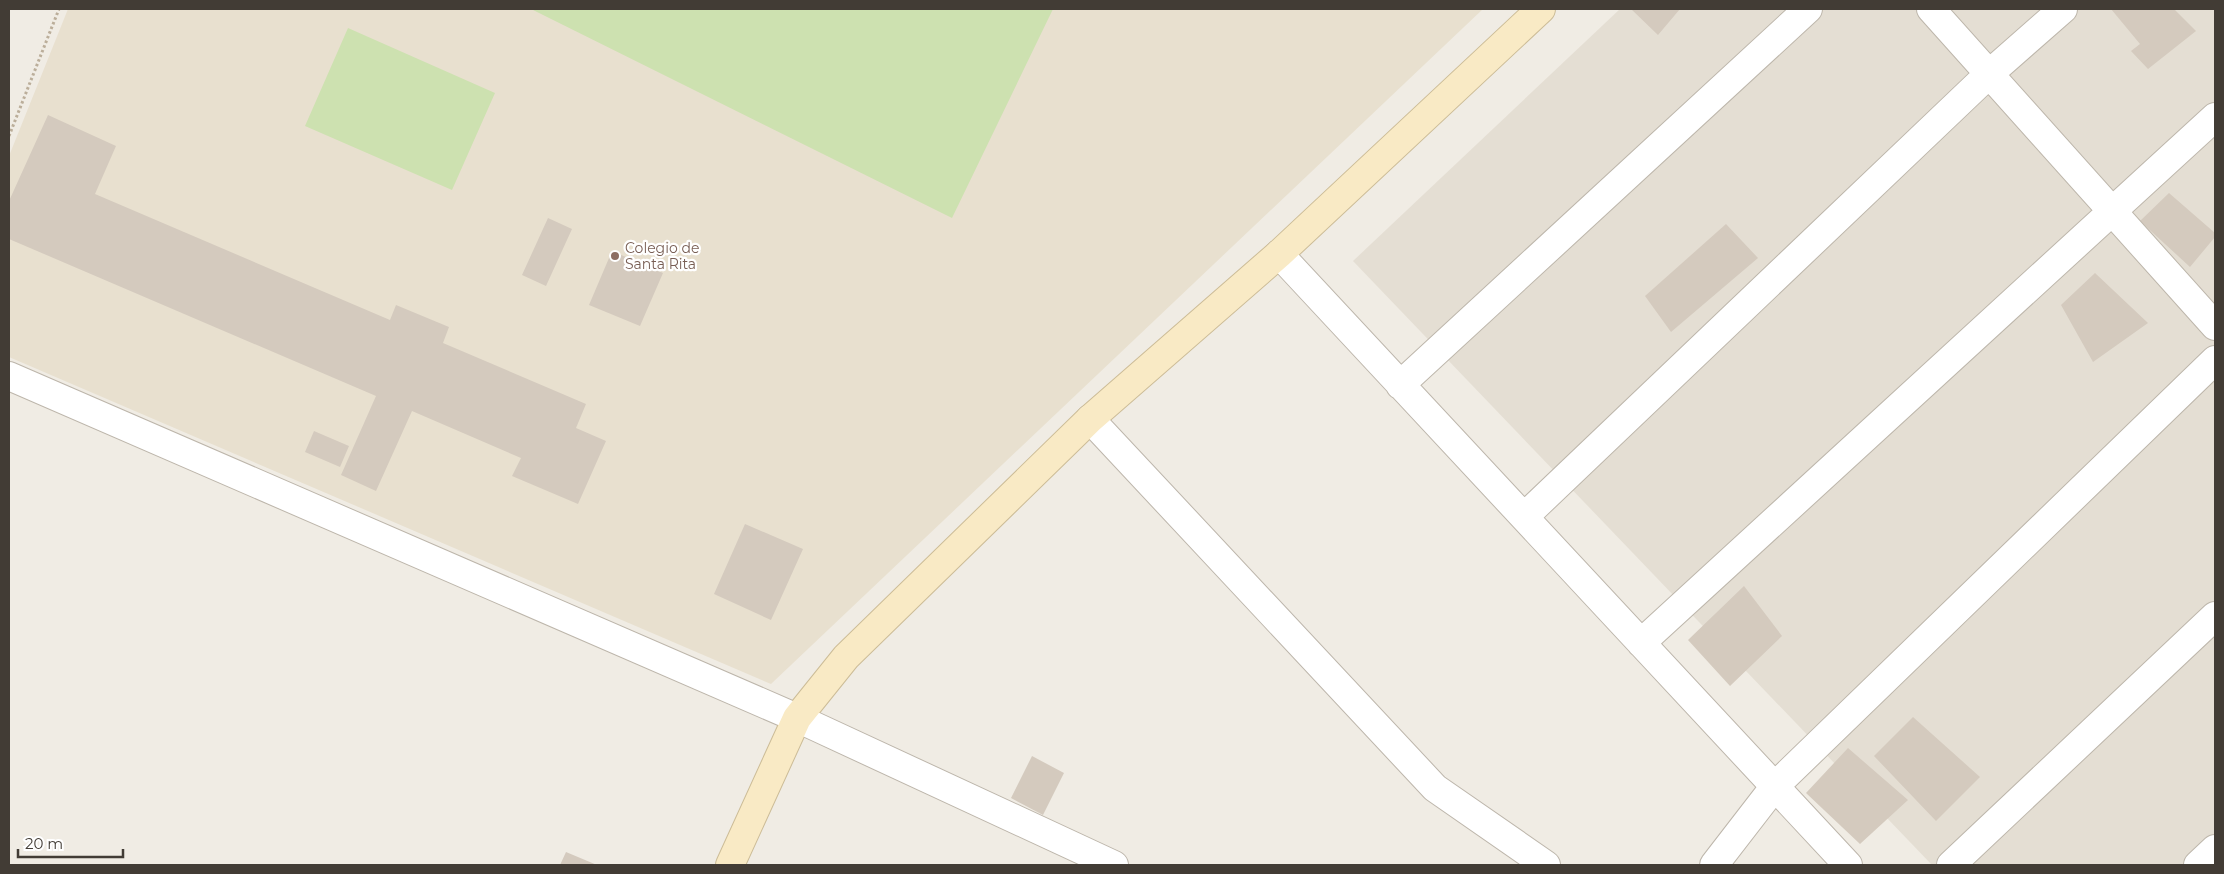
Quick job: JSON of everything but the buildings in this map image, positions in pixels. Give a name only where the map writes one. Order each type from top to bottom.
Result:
[{"type":"street","points":[[730,865],[797,718],[846,657],[1090,419],[1280,254],[1541,9]]},
{"type":"street","points":[[1400,384],[1808,9]]},
{"type":"street","points":[[1931,9],[2215,326]]},
{"type":"street","points":[[1524,517],[1989,74],[2063,9]]},
{"type":"street","points":[[1641,643],[2215,117]]},
{"type":"street","points":[[1280,254],[1848,865]]},
{"type":"street","points":[[1714,865],[1775,786],[2215,360]]},
{"type":"street","points":[[9,376],[797,718],[1114,865]]},
{"type":"street","points":[[1090,419],[1436,788],[1546,865]]},
{"type":"street","points":[[1952,865],[2215,616]]},
{"type":"street","points":[[2198,865],[2215,849]]},
{"type":"path","points":[[9,136],[59,9]]},
{"type":"shaded area","name":"Colegio de Santa Rita","points":[[68,9],[1483,9],[771,684],[9,357],[9,156]]},
{"type":"shaded area","points":[[1620,9],[2215,9],[2215,865],[1932,865],[1353,261]]},
{"type":"green space","points":[[531,9],[1053,9],[952,218]]},
{"type":"green space","points":[[348,28],[495,93],[452,190],[305,126]]},
{"type":"place","name":"Colegio de Santa Rita","points":[[615,256]]}]
